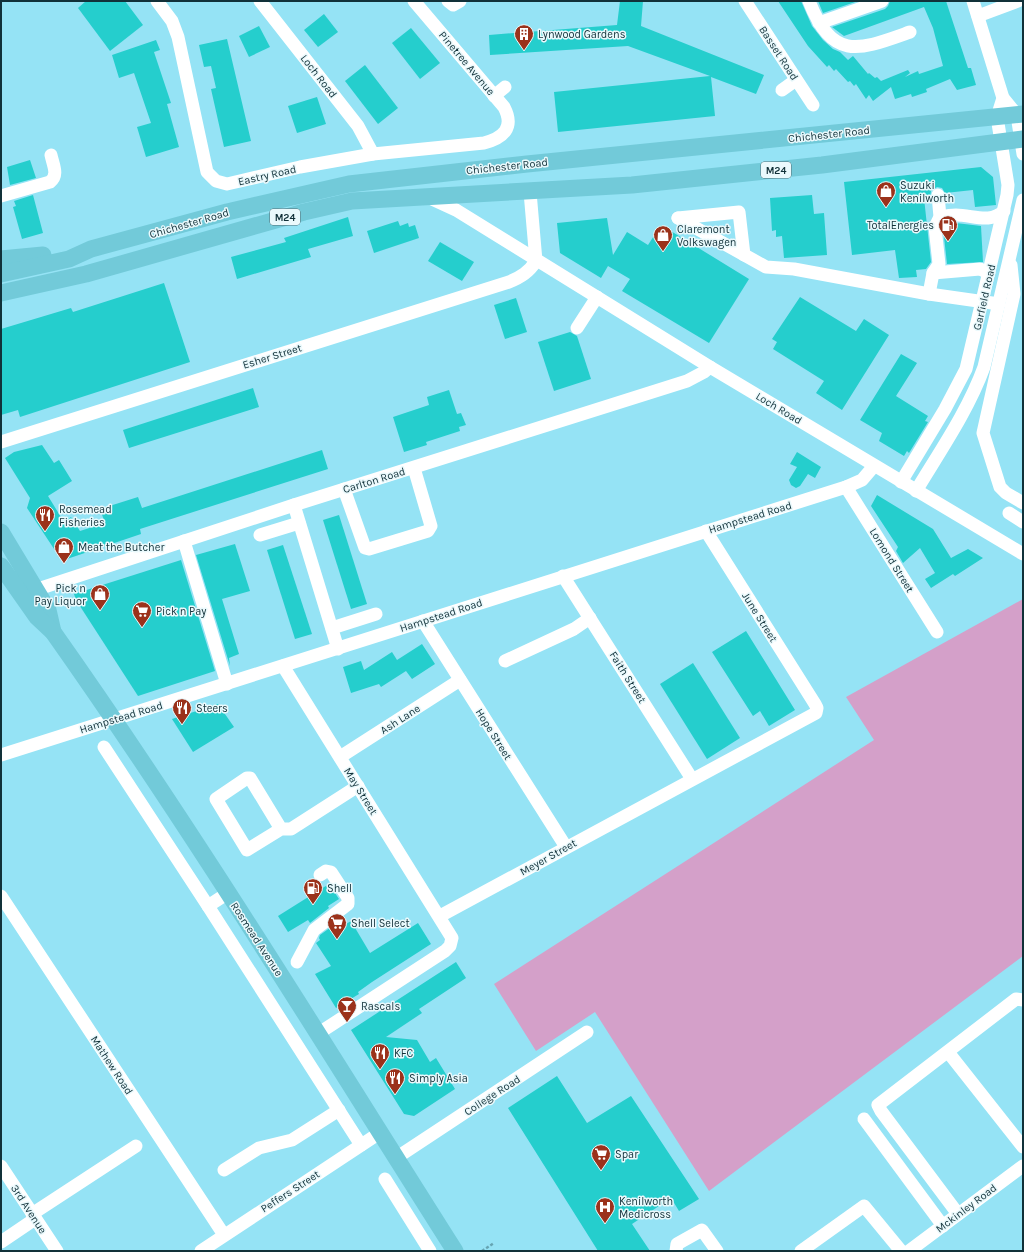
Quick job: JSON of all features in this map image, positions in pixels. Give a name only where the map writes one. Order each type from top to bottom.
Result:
[{"type":"main road","name":"Chichester Road","points":[[1,274],[69,259],[91,249],[274,201],[349,184],[527,164],[1020,115]]},
{"type":"main road","name":"Chichester Road","points":[[1,293],[41,285],[124,264],[332,205],[370,199],[530,192],[632,185],[800,168],[1001,142],[1022,144]]},
{"type":"main road","points":[[1,259],[91,249]]},
{"type":"main road","name":"Rosmead Avenue","points":[[1,532],[48,610],[53,632]]},
{"type":"main road","name":"Rosmead Avenue","points":[[1,566],[37,617],[53,632],[114,719],[319,1033],[455,1251]]},
{"type":"street","name":"Eastry Road","points":[[157,1],[176,29],[207,172],[216,181],[222,184],[231,184],[300,167],[373,154],[484,143],[499,138],[506,130]]},
{"type":"street","name":"Loch Road","points":[[260,1],[358,126],[373,154]]},
{"type":"street","name":"Pinetree Avenue","points":[[414,1],[506,112],[508,117],[506,130]]},
{"type":"street","points":[[448,1],[453,5],[460,1]]},
{"type":"street","name":"Basset Road","points":[[745,1],[813,105]]},
{"type":"street","points":[[809,1],[819,23],[830,36],[838,42],[861,48],[871,46],[910,32]]},
{"type":"street","points":[[819,23],[882,1]]},
{"type":"street","points":[[972,1],[1003,98],[1020,115],[1022,144]]},
{"type":"street","points":[[978,16],[1018,1]]},
{"type":"street","points":[[782,90],[796,80]]},
{"type":"street","points":[[494,96],[505,87]]},
{"type":"street","name":"Garfield Road","points":[[901,482],[945,409],[966,370],[1004,211],[1008,185],[997,117],[1003,98]]},
{"type":"street","points":[[1,196],[50,182],[54,179],[56,174],[51,155]]},
{"type":"street","points":[[530,192],[536,260]]},
{"type":"street","points":[[929,294],[933,273],[939,264],[935,227],[940,217],[938,195]]},
{"type":"street","name":"Loch Road","points":[[426,196],[456,210],[874,466],[1023,554]]},
{"type":"street","name":"Garfield Road","points":[[916,491],[960,418],[979,382],[1010,260],[1018,239],[1023,200]]},
{"type":"street","points":[[940,217],[956,215],[990,219],[996,217],[1004,211]]},
{"type":"street","points":[[744,255],[739,212],[678,218],[706,235],[744,255],[766,266],[794,269],[929,294],[999,304]]},
{"type":"street","name":"Esher Street","points":[[1,442],[509,282],[521,277],[530,270],[536,260]]},
{"type":"street","points":[[1010,260],[1014,294],[984,428],[987,444],[993,458],[997,481],[1006,493],[1023,503]]},
{"type":"street","points":[[933,273],[980,269],[989,273]]},
{"type":"street","points":[[577,328],[597,297]]},
{"type":"street","name":"Carlton Road","points":[[35,590],[344,489],[686,382],[704,372],[710,366]]},
{"type":"street","name":"Hampstead Road","points":[[1,755],[846,488],[862,480],[874,466]]},
{"type":"street","points":[[344,489],[365,548],[369,549],[428,531],[431,526],[414,468]]},
{"type":"street","name":"Lomond Street","points":[[846,488],[937,632]]},
{"type":"street","points":[[294,505],[338,649]]},
{"type":"street","points":[[1009,513],[1023,522]]},
{"type":"street","points":[[260,535],[300,522]]},
{"type":"street","name":"June Street","points":[[706,531],[815,704]]},
{"type":"street","points":[[184,541],[227,684]]},
{"type":"street","name":"Faith Street","points":[[564,576],[692,779]]},
{"type":"street","points":[[332,628],[376,614]]},
{"type":"street","points":[[505,661],[574,629],[590,618]]},
{"type":"street","name":"Hope Street","points":[[423,621],[566,847]]},
{"type":"street","name":"May Street","points":[[283,666],[440,916]]},
{"type":"street","name":"Ash Lane","points":[[340,757],[460,680]]},
{"type":"street","name":"Meyer Street","points":[[440,916],[692,779],[813,716],[817,710],[815,704]]},
{"type":"street","points":[[104,747],[361,1145]]},
{"type":"street","points":[[281,830],[250,778],[247,778],[216,799],[248,850],[281,830],[290,829],[358,786]]},
{"type":"street","points":[[297,962],[314,930],[348,904],[348,898],[331,872],[326,871],[320,875]]},
{"type":"street","points":[[208,906],[228,894]]},
{"type":"street","name":"Mathew Road","points":[[1,896],[219,1243]]},
{"type":"street","points":[[319,1033],[450,946],[452,942],[451,934],[440,916]]},
{"type":"street","points":[[958,1214],[878,1105],[1016,999],[1023,1000]]},
{"type":"street","name":"College Road","points":[[396,1158],[587,1032]]},
{"type":"street","points":[[948,1052],[1023,1147]]},
{"type":"street","points":[[224,1170],[259,1148],[292,1140],[339,1110]]},
{"type":"street","points":[[864,1119],[943,1226]]},
{"type":"street","name":"Peffers Street","points":[[200,1251],[219,1243],[380,1132]]},
{"type":"street","points":[[1,1242],[34,1216],[136,1146]]},
{"type":"street","name":"3rd Avenue","points":[[1,1166],[57,1251]]},
{"type":"street","name":"Mckinley Road","points":[[910,1250],[1023,1166]]},
{"type":"street","points":[[384,1179],[430,1251]]},
{"type":"street","points":[[802,1251],[864,1206],[910,1250]]},
{"type":"street","points":[[418,1232],[436,1220]]},
{"type":"street","points":[[676,1251],[677,1244],[699,1230],[706,1232],[717,1251]]},
{"type":"path","points":[[482,1251],[494,1243]]},
{"type":"shaded area","points":[[1023,599],[1023,956],[709,1191],[595,1012],[536,1051],[494,984],[874,740],[846,697]]},
{"type":"building","points":[[86,1],[125,1],[143,25],[110,51],[78,8]]},
{"type":"building","points":[[620,1],[643,1],[641,26],[764,75],[756,94],[711,77],[715,116],[558,132],[554,92],[710,76],[628,46],[490,55],[489,35],[617,25]]},
{"type":"building","points":[[778,1],[801,1],[812,26],[823,40],[833,49],[840,52],[848,60],[853,56],[868,74],[869,73],[875,78],[877,77],[881,81],[908,70],[910,73],[905,77],[918,71],[919,74],[943,66],[933,28],[924,7],[844,36],[832,27],[885,9],[890,1],[946,1],[968,68],[971,68],[976,85],[957,90],[950,79],[926,89],[927,92],[912,97],[911,94],[895,99],[891,87],[873,101],[869,95],[866,99],[856,84],[854,86],[850,81],[848,82],[836,69],[834,71],[829,65],[827,67],[808,46]]},
{"type":"building","points":[[818,1],[858,1],[823,13]]},
{"type":"building","points":[[324,14],[338,32],[318,47],[304,30]]},
{"type":"building","points":[[259,26],[270,47],[249,57],[239,36]]},
{"type":"building","points":[[411,28],[440,63],[420,79],[392,43]]},
{"type":"building","points":[[227,39],[251,141],[224,147],[211,89],[216,88],[211,66],[204,67],[199,45]]},
{"type":"building","points":[[156,40],[160,50],[154,52],[171,103],[167,104],[179,147],[146,157],[137,127],[151,123],[134,73],[119,78],[112,55]]},
{"type":"building","points":[[365,65],[398,108],[378,124],[345,81]]},
{"type":"building","points":[[317,97],[326,124],[297,133],[288,106]]},
{"type":"building","points":[[30,160],[36,178],[10,185],[7,167]]},
{"type":"building","points":[[981,167],[993,177],[996,205],[975,207],[973,190],[945,193],[942,188],[937,187],[931,191],[930,198],[924,198],[931,262],[926,269],[916,270],[917,277],[899,278],[895,250],[852,255],[844,182]]},
{"type":"building","points":[[33,195],[43,233],[22,239],[13,207],[16,206],[14,201]]},
{"type":"building","points":[[812,195],[814,214],[824,213],[827,255],[784,258],[782,236],[776,237],[776,230],[772,231],[770,198]]},
{"type":"building","points":[[348,217],[353,236],[308,249],[311,257],[237,279],[231,257],[286,242],[284,238]]},
{"type":"building","points":[[607,218],[613,255],[627,232],[648,245],[661,225],[749,279],[709,343],[622,291],[630,279],[608,266],[601,278],[560,253],[557,223]]},
{"type":"building","points":[[398,221],[400,226],[408,223],[409,227],[415,225],[419,238],[374,253],[367,231]]},
{"type":"building","points":[[956,223],[981,226],[983,262],[947,264],[943,228],[945,224]]},
{"type":"building","points":[[440,242],[474,262],[462,281],[428,261]]},
{"type":"building","points":[[164,283],[190,362],[20,417],[18,410],[1,415],[1,329],[71,308],[73,312]]},
{"type":"building","points":[[800,297],[856,331],[864,319],[889,335],[842,410],[816,393],[824,381],[773,349],[777,342],[772,339]]},
{"type":"building","points":[[516,298],[527,332],[505,339],[494,305]]},
{"type":"building","points":[[570,332],[577,336],[591,379],[554,391],[538,342]]},
{"type":"building","points":[[901,354],[917,363],[896,396],[928,416],[925,421],[928,422],[909,453],[907,451],[904,456],[879,441],[882,433],[860,420]]},
{"type":"building","points":[[253,388],[259,407],[129,448],[123,430]]},
{"type":"building","points":[[449,390],[457,414],[461,413],[466,425],[459,427],[460,431],[426,442],[427,445],[404,452],[393,417],[429,405],[427,397]]},
{"type":"building","points":[[42,445],[54,463],[59,460],[72,481],[48,496],[64,522],[71,517],[80,531],[105,523],[100,509],[138,497],[142,508],[322,450],[328,469],[140,529],[141,534],[64,560],[60,558],[27,508],[30,498],[5,458],[14,452]]},
{"type":"building","points":[[797,452],[821,467],[815,478],[808,474],[800,486],[796,488],[791,485],[789,480],[797,467],[790,464]]},
{"type":"building","points":[[877,495],[933,529],[951,558],[968,549],[983,558],[955,576],[953,574],[931,588],[925,579],[935,573],[920,548],[903,563],[896,551],[898,547],[871,506]]},
{"type":"building","points":[[339,515],[367,604],[351,609],[323,520]]},
{"type":"building","points":[[235,544],[250,591],[222,599],[239,654],[229,658],[230,666],[196,555]]},
{"type":"building","points":[[283,545],[312,634],[295,639],[267,550]]},
{"type":"building","points":[[181,560],[215,671],[138,696],[76,600],[74,594]]},
{"type":"building","points":[[746,631],[795,710],[769,726],[760,711],[753,716],[712,652]]},
{"type":"building","points":[[422,644],[435,664],[412,679],[406,671],[381,687],[379,684],[351,693],[343,667],[361,661],[364,670],[392,652],[397,660]]},
{"type":"building","points":[[693,663],[740,738],[707,759],[660,684]]},
{"type":"building","points":[[218,704],[234,727],[193,752],[172,719]]},
{"type":"building","points":[[329,884],[339,899],[328,906],[329,908],[310,923],[308,920],[288,932],[278,916]]},
{"type":"building","points":[[351,921],[370,953],[418,923],[431,944],[372,982],[358,992],[359,994],[336,1008],[315,974],[331,966],[316,943],[320,940],[320,935],[338,922],[341,927]]},
{"type":"building","points":[[456,962],[466,978],[419,1009],[422,1013],[386,1037],[417,1040],[430,1062],[436,1058],[455,1089],[414,1116],[404,1114],[351,1030]]},
{"type":"building","points":[[557,1076],[587,1123],[631,1096],[699,1199],[679,1211],[671,1198],[632,1224],[650,1251],[598,1251],[508,1108]]},
{"type":"place","name":"Lynwood Gardens","points":[[524,51]]},
{"type":"place","name":"Suzuki Kenilworth","points":[[886,208]]},
{"type":"place","name":"TotalEnergies","points":[[948,242]]},
{"type":"place","name":"Claremont Volkswagen","points":[[663,252]]},
{"type":"place","name":"Rosemead Fisheries","points":[[45,532]]},
{"type":"place","name":"Meat the Butcher","points":[[64,564]]},
{"type":"place","name":"Pick n Pay Liquor","points":[[100,611]]},
{"type":"place","name":"Pick n Pay","points":[[142,628]]},
{"type":"place","name":"Steers","points":[[182,725]]},
{"type":"place","name":"Shell","points":[[313,905]]},
{"type":"place","name":"Shell Select","points":[[337,940]]},
{"type":"place","name":"Rascals","points":[[347,1023]]},
{"type":"place","name":"KFC","points":[[380,1070]]},
{"type":"place","name":"Simply Asia","points":[[395,1095]]},
{"type":"place","name":"Spar","points":[[601,1171]]},
{"type":"place","name":"Kenilworth Medicross","points":[[605,1224]]}]
